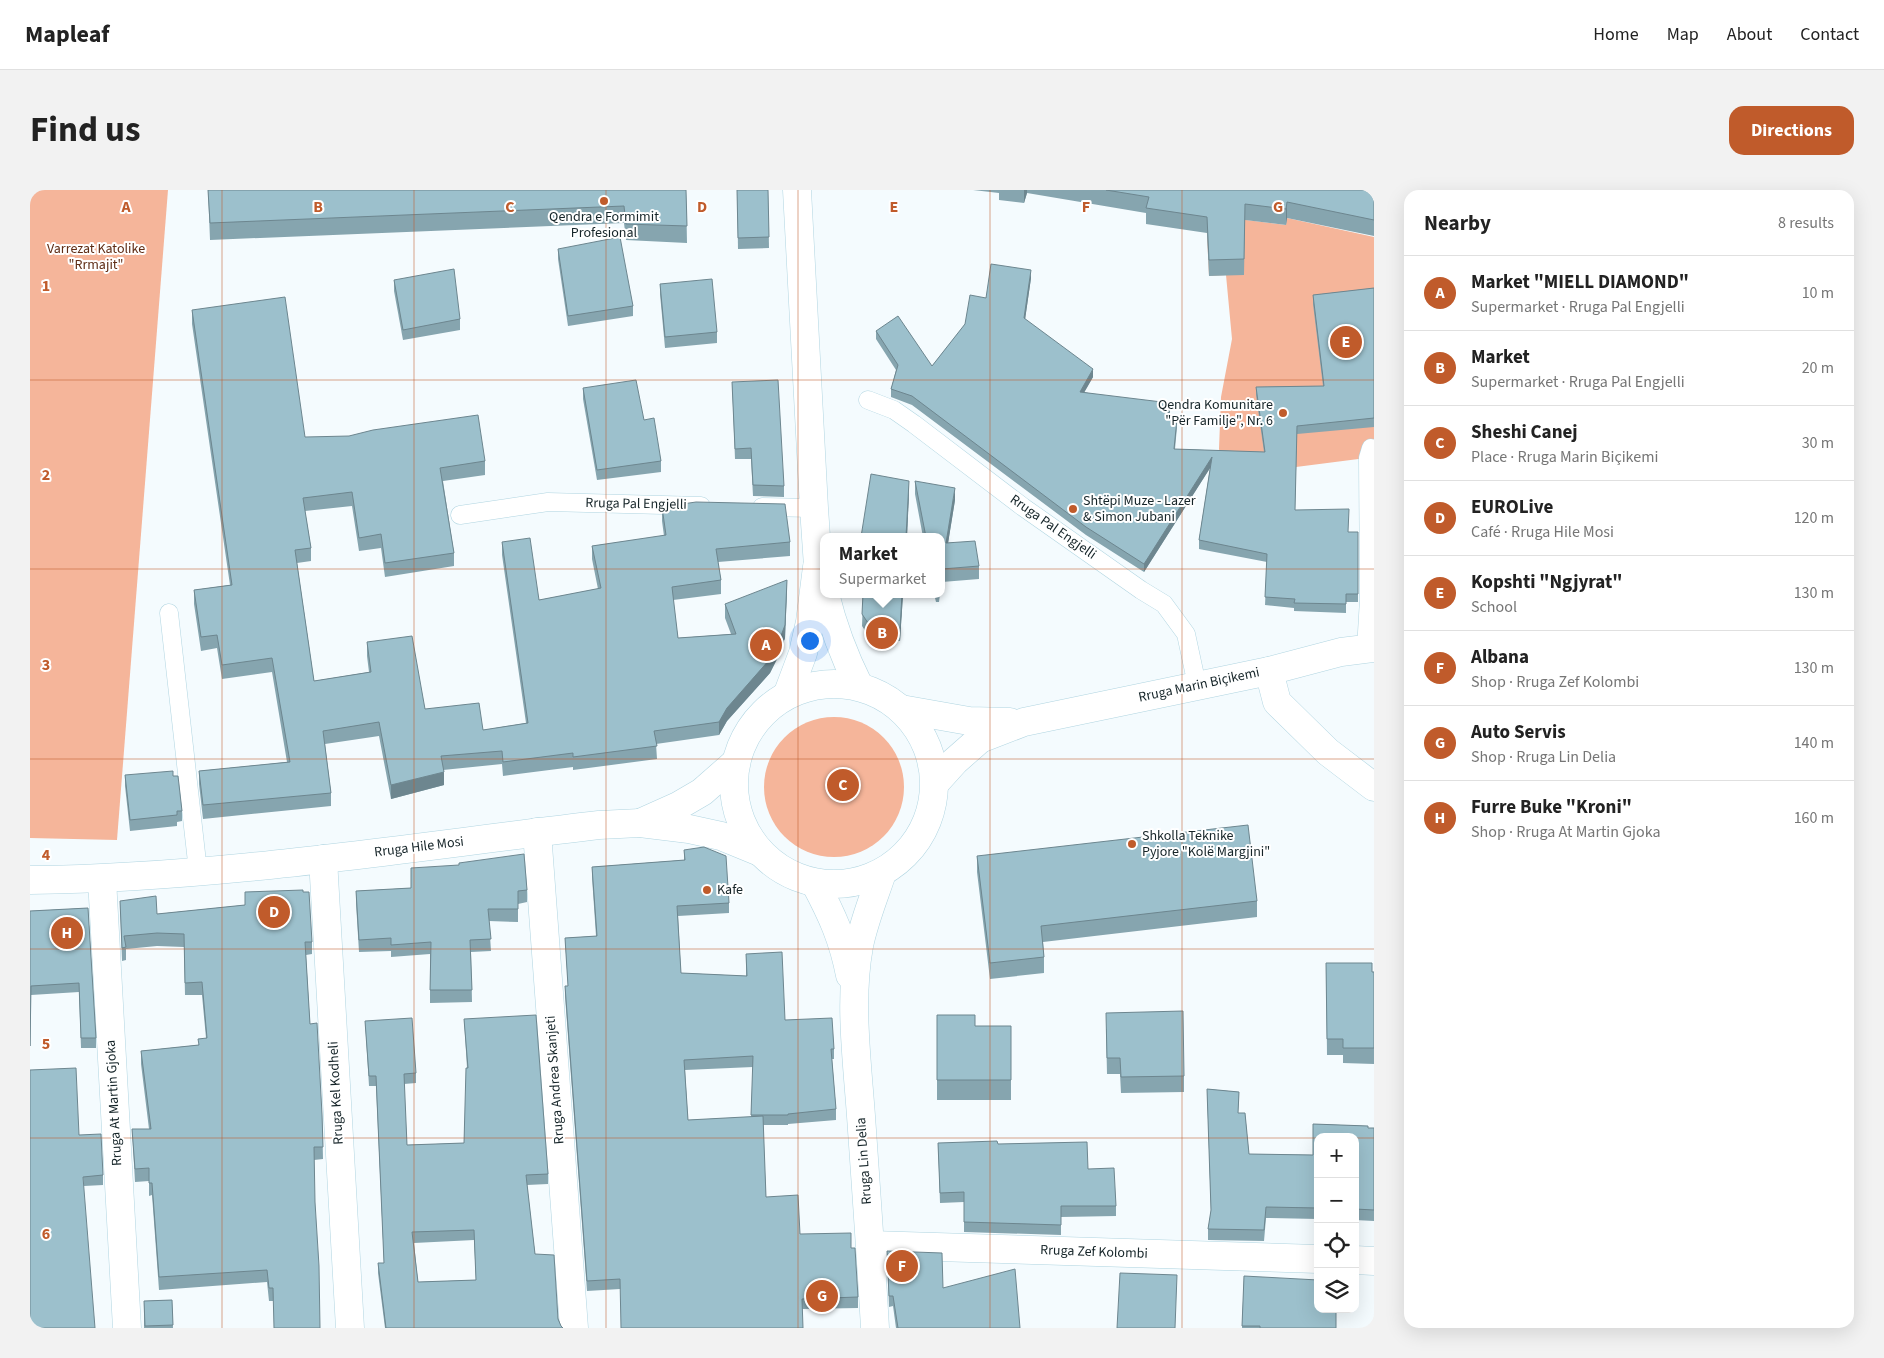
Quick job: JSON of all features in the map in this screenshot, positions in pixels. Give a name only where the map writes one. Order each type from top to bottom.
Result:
[{"type":"main road","points":[[788,693],[803,653],[820,577],[814,508],[797,190]]},
{"type":"main road","points":[[825,598],[843,654],[860,686]]},
{"type":"main road","name":"Rruga Marin Biçikemi","points":[[936,782],[955,761],[980,739],[1024,722],[1269,670],[1341,652],[1370,648]]},
{"type":"main road","points":[[1269,670],[1277,702],[1328,752],[1374,787]]},
{"type":"main road","points":[[823,683],[860,686],[888,698],[901,709],[912,719],[928,746],[936,782],[930,818],[911,850],[882,874],[847,884],[815,883],[785,872],[760,852],[742,826],[734,795],[735,763],[746,734],[764,711],[788,693],[823,683]]},
{"type":"main road","name":"Rruga Marin Biçikemi","points":[[901,709],[968,721],[1024,722]]},
{"type":"main road","name":"Rruga Hile Mosi","points":[[640,822],[678,806],[702,792],[735,763]]},
{"type":"main road","name":"Rruga Hile Mosi","points":[[30,880],[102,879],[198,871],[323,859],[537,832],[640,822],[721,836],[760,852]]},
{"type":"main road","name":"Rruga Andrea Skanjeti","points":[[537,832],[574,1328]]},
{"type":"main road","name":"Rruga Kel Kodheli","points":[[323,859],[350,1328]]},
{"type":"main road","name":"Rruga Lin Delia","points":[[874,1328],[871,1245],[857,1062],[854,994],[859,946],[868,912],[882,874]]},
{"type":"main road","name":"Rruga At Martin Gjoka","points":[[102,879],[127,1328]]},
{"type":"main road","name":"Rruga Lin Delia","points":[[815,883],[835,921],[844,946],[854,994]]},
{"type":"main road","name":"Rruga Zef Kolombi","points":[[871,1245],[1314,1259]]},
{"type":"main road","points":[[1359,1260],[1374,1261]]},
{"type":"lane","name":"Rruga Pal Engjelli","points":[[868,400],[894,410],[1023,507],[1141,590],[1164,604],[1186,634],[1197,685]]},
{"type":"lane","points":[[1370,648],[1368,458],[1371,448]]},
{"type":"lane","name":"Rruga Pal Engjelli","points":[[460,515],[548,502],[722,506]]},
{"type":"lane","points":[[746,507],[814,508]]},
{"type":"lane","points":[[169,614],[198,871]]},
{"type":"green space","name":"Varrezat Katolike \"Rrmajit\"","points":[[30,190],[168,190],[117,840],[30,838]]},
{"type":"green space","points":[[1206,215],[1286,225],[1287,218],[1374,237],[1374,457],[1296,467],[1222,461],[1219,449],[1221,397],[1232,339],[1226,275],[1209,276]]},
{"type":"green space","points":[[834,717],[848,718],[861,722],[884,737],[899,760],[903,773],[903,801],[899,814],[884,837],[861,852],[848,856],[834,857],[820,856],[807,852],[784,837],[769,814],[765,801],[764,787],[765,773],[769,760],[784,737],[807,722],[820,718]]},
{"type":"building","points":[[208,190],[686,190],[687,226],[626,224],[624,206],[210,223]]},
{"type":"building","points":[[737,190],[768,190],[769,237],[738,238]]},
{"type":"building","points":[[1106,190],[1374,190],[1374,220],[1287,202],[1286,209],[1245,204],[1244,259],[1209,260],[1207,217],[1146,208],[1149,197]]},
{"type":"building","points":[[620,237],[633,306],[568,316],[558,249]]},
{"type":"building","points":[[991,264],[1031,270],[1024,318],[1093,369],[1080,392],[1170,403],[1167,416],[1177,419],[1174,449],[1265,452],[1256,387],[1324,386],[1313,295],[1374,288],[1374,418],[1297,426],[1295,510],[1349,509],[1348,532],[1358,532],[1358,594],[1346,594],[1346,604],[1294,603],[1295,599],[1265,597],[1267,554],[1199,540],[1212,457],[1144,564],[1086,527],[912,396],[891,389],[898,365],[876,331],[898,316],[932,366],[965,324],[970,295],[986,298]]},
{"type":"building","points":[[454,269],[460,319],[403,330],[394,280]]},
{"type":"building","points":[[712,279],[717,332],[665,337],[660,284]]},
{"type":"building","points":[[285,297],[305,437],[349,436],[373,430],[478,415],[485,461],[440,468],[454,553],[385,563],[381,534],[359,538],[352,492],[303,498],[311,548],[295,550],[314,681],[371,672],[367,642],[412,636],[425,709],[479,703],[483,730],[528,723],[502,542],[530,538],[539,600],[601,588],[592,546],[666,535],[662,507],[696,502],[785,504],[790,542],[716,549],[721,580],[672,587],[678,638],[736,634],[725,604],[787,580],[785,625],[778,644],[770,659],[727,708],[719,722],[654,731],[657,746],[573,757],[573,753],[503,762],[502,751],[441,756],[444,772],[391,785],[379,722],[323,731],[331,793],[203,805],[199,771],[290,762],[272,658],[222,665],[217,635],[201,637],[194,590],[232,585],[192,310]]},
{"type":"building","points":[[636,380],[644,420],[654,418],[661,461],[597,470],[583,388]]},
{"type":"building","points":[[778,380],[784,486],[753,485],[751,448],[735,449],[732,382]]},
{"type":"building","points":[[871,474],[909,481],[906,533],[862,533]]},
{"type":"building","points":[[915,481],[955,488],[946,543],[975,541],[979,566],[945,569],[945,533],[925,533]]},
{"type":"building","points":[[863,598],[902,598],[900,629],[872,629],[862,614]]},
{"type":"building","points":[[173,771],[173,776],[178,776],[182,811],[177,811],[177,815],[130,820],[125,775]]},
{"type":"building","points":[[1248,825],[1257,901],[1041,926],[1044,957],[990,963],[977,856]]},
{"type":"building","points":[[704,847],[726,856],[729,903],[677,906],[681,973],[747,976],[746,954],[782,952],[785,1020],[832,1018],[834,1049],[831,1049],[836,1109],[788,1115],[751,1115],[753,1056],[684,1060],[688,1120],[763,1116],[766,1197],[798,1195],[800,1234],[851,1233],[851,1248],[855,1248],[858,1297],[802,1299],[803,1328],[621,1328],[620,1279],[587,1281],[565,986],[568,986],[565,938],[597,936],[592,867],[685,860],[684,850]]},
{"type":"building","points":[[524,854],[527,890],[518,891],[518,909],[488,909],[491,939],[470,940],[472,990],[430,990],[431,942],[391,945],[391,938],[359,940],[356,891],[411,888],[411,868],[459,865],[459,863]]},
{"type":"building","points":[[303,890],[303,892],[309,892],[312,942],[305,942],[310,1024],[317,1023],[322,1114],[323,1147],[314,1147],[320,1328],[274,1328],[273,1288],[269,1288],[267,1270],[159,1277],[152,1183],[149,1183],[149,1168],[135,1169],[132,1129],[151,1129],[141,1051],[199,1045],[198,1039],[207,1038],[202,982],[185,983],[184,934],[157,933],[124,936],[126,947],[122,948],[120,901],[156,896],[157,914],[245,905],[245,892]]},
{"type":"building","points":[[88,908],[96,1038],[81,1038],[79,983],[31,986],[30,1046],[30,911]]},
{"type":"building","points":[[1326,963],[1372,963],[1372,972],[1374,972],[1374,1048],[1343,1048],[1343,1039],[1327,1039]]},
{"type":"building","points":[[1183,1011],[1184,1076],[1121,1077],[1120,1058],[1107,1058],[1106,1013]]},
{"type":"building","points":[[536,1015],[548,1174],[526,1175],[535,1254],[554,1255],[558,1319],[563,1328],[386,1328],[378,1263],[384,1263],[376,1076],[369,1076],[365,1021],[412,1018],[416,1073],[404,1074],[407,1145],[464,1143],[466,1068],[468,1068],[464,1019]],"holes":[[[474,1230],[476,1280],[418,1282],[412,1232]]]},
{"type":"building","points":[[937,1015],[975,1015],[975,1026],[1011,1026],[1011,1080],[937,1080]]},
{"type":"building","points":[[76,1068],[79,1135],[101,1134],[103,1175],[83,1177],[95,1328],[30,1328],[30,1070]]},
{"type":"building","points":[[1207,1089],[1239,1092],[1238,1113],[1245,1113],[1249,1154],[1313,1155],[1313,1124],[1368,1126],[1368,1128],[1374,1128],[1374,1210],[1359,1209],[1359,1133],[1314,1133],[1314,1208],[1266,1207],[1264,1230],[1208,1229],[1211,1210]]},
{"type":"building","points":[[997,1141],[998,1144],[1087,1142],[1088,1169],[1114,1168],[1116,1206],[1061,1206],[1061,1225],[964,1222],[964,1192],[940,1193],[938,1143]]},
{"type":"building","points":[[887,1251],[942,1253],[943,1288],[1015,1269],[1020,1328],[898,1328],[893,1296],[889,1296]]},
{"type":"building","points":[[1120,1273],[1177,1275],[1175,1328],[1117,1328]]},
{"type":"building","points":[[1244,1276],[1314,1280],[1314,1313],[1336,1313],[1336,1328],[1260,1328],[1260,1326],[1242,1326]]},
{"type":"building","points":[[172,1300],[173,1325],[145,1326],[144,1301]]},
{"type":"place","name":"Qendra e Formimit Profesional","points":[[604,201]]},
{"type":"place","name":"Kopshti \"Ngjyrat\"","points":[[1346,342]]},
{"type":"place","name":"Qendra Komunitare \"Për Familje\", Nr. 6","points":[[1283,413]]},
{"type":"place","name":"Shtëpi Muze - Lazer & Simon Jubani","points":[[1073,509]]},
{"type":"place","name":"Market","points":[[882,633]]},
{"type":"place","name":"Market \"MIELL DIAMOND\"","points":[[766,645]]},
{"type":"place","name":"Sheshi Canej","points":[[843,785]]},
{"type":"place","name":"Shkolla Teknike Pyjore \"Kolë Margjini\"","points":[[1132,844]]},
{"type":"place","name":"Kafe","points":[[707,890]]},
{"type":"place","name":"EUROLive","points":[[274,912]]},
{"type":"place","name":"Furre Buke \"Kroni\"","points":[[67,933]]},
{"type":"place","name":"Albana","points":[[902,1266]]},
{"type":"place","name":"Auto Servis","points":[[822,1296]]}]
